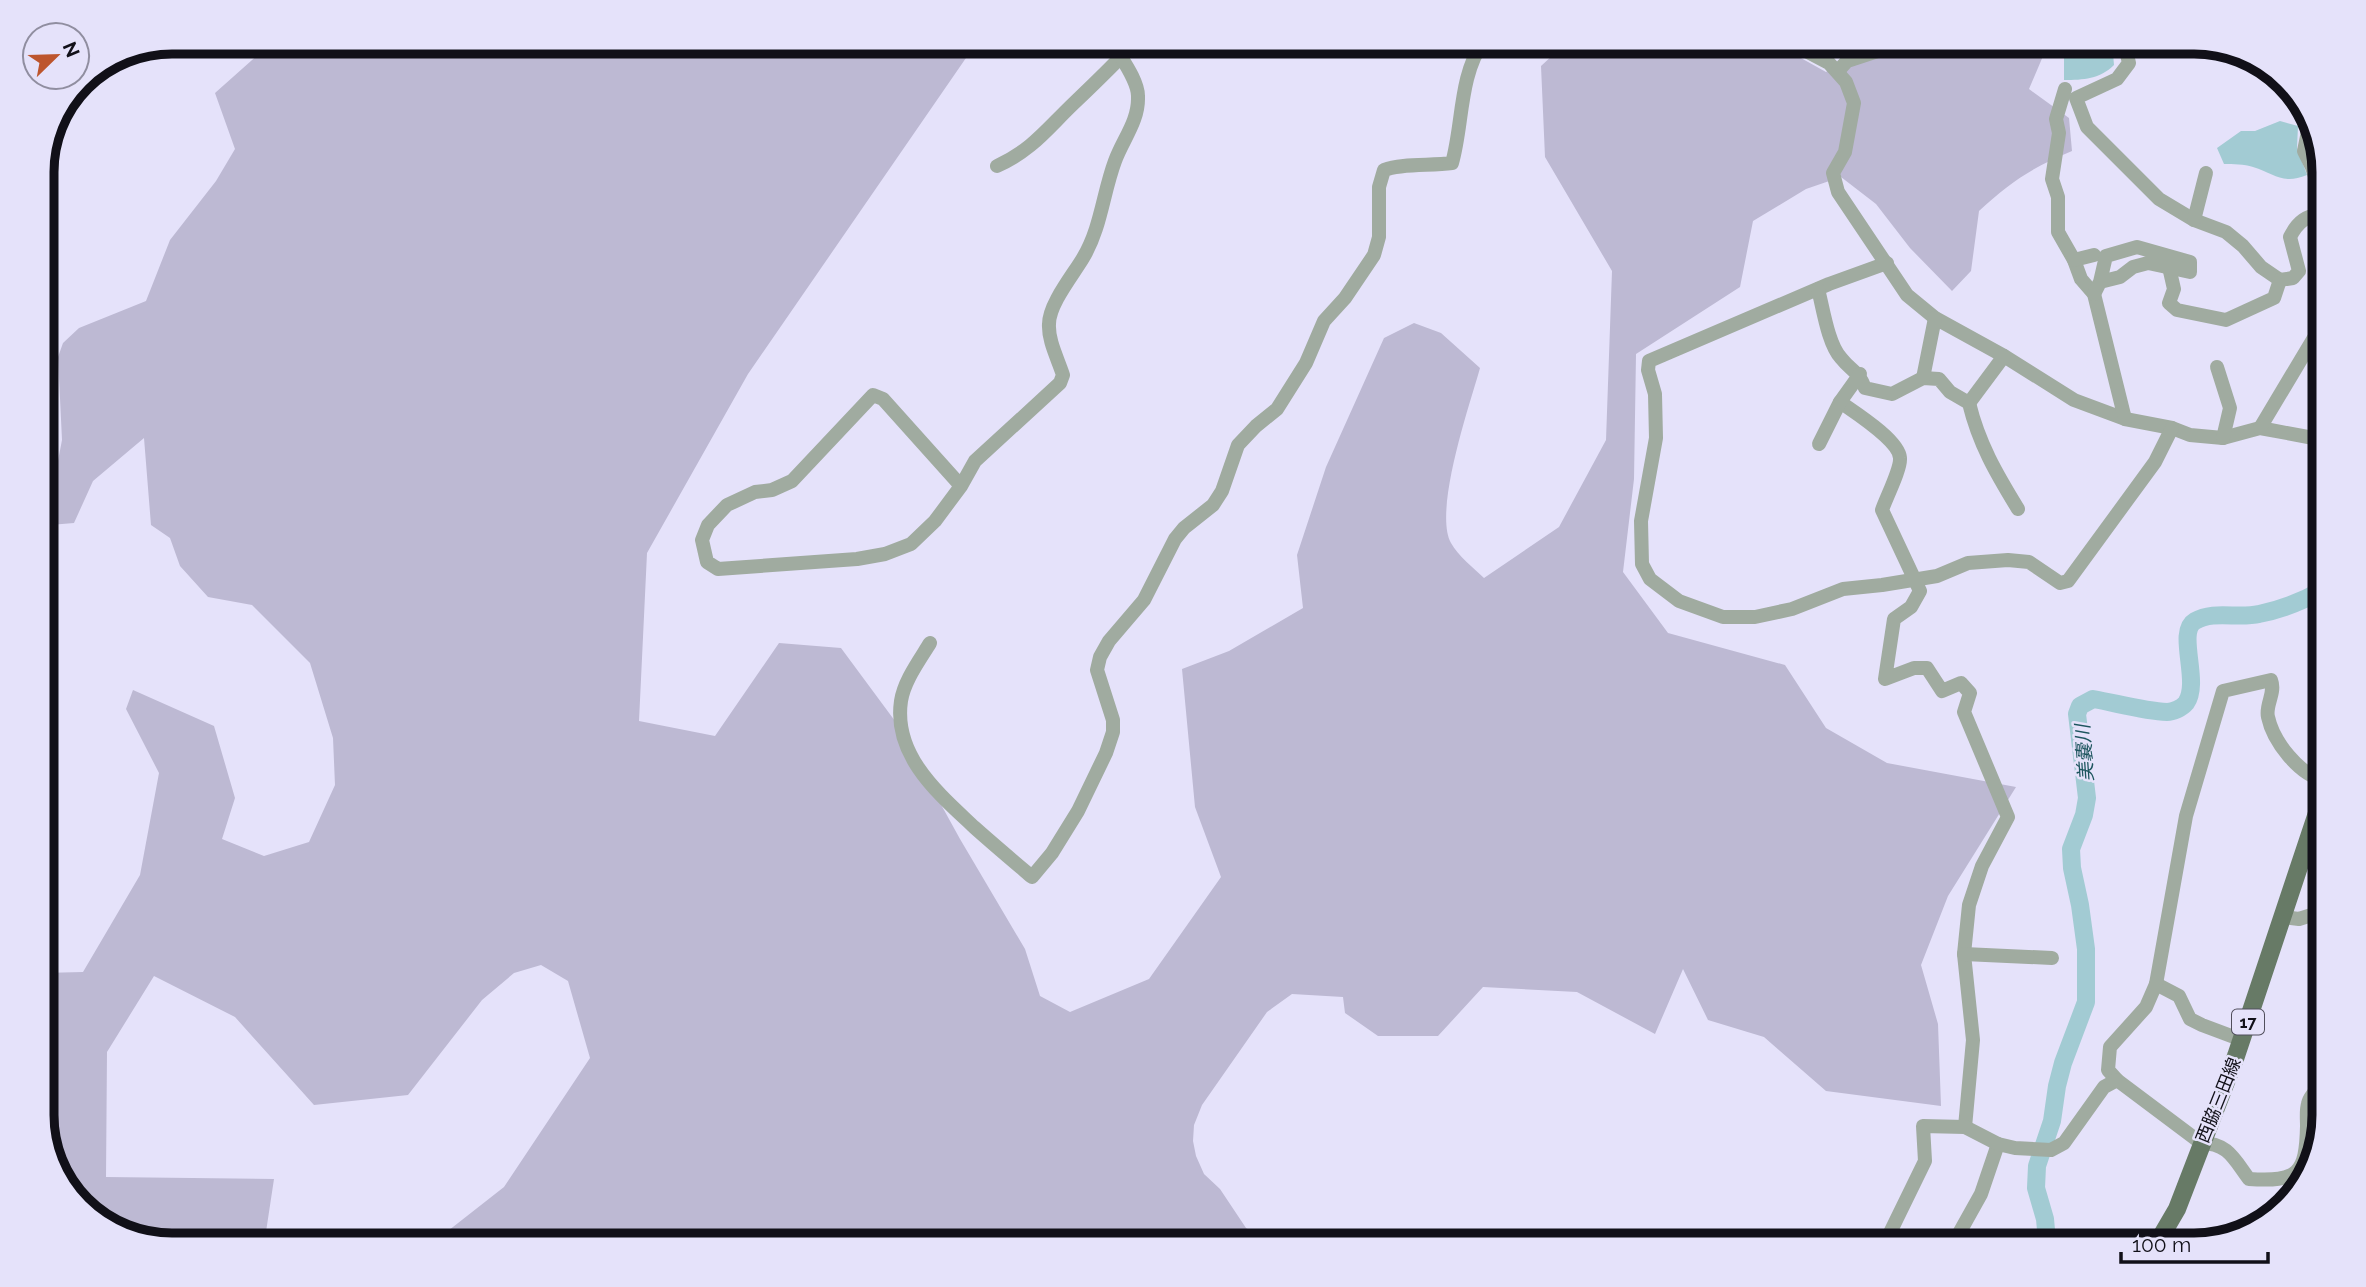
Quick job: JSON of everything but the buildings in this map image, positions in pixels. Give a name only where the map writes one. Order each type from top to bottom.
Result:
[{"type":"main road","name":"西脇三田線","points":[[2163,1233],[2177,1209],[2242,1040],[2312,829]]},
{"type":"street","points":[[997,166],[1020,156],[1124,54]]},
{"type":"street","points":[[930,643],[901,699],[902,735],[921,773],[946,802],[1032,877],[1052,853],[1078,811],[1114,732],[1113,720],[1097,670],[1109,641],[1144,600],[1175,539],[1184,528],[1213,505],[1222,491],[1238,445],[1276,409],[1306,363],[1324,321],[1345,298],[1374,255],[1379,237],[1379,187],[1384,170],[1396,165],[1406,167],[1451,163],[1458,143],[1464,95],[1477,54]]},
{"type":"street","points":[[1812,54],[1838,71],[1846,82],[1854,103],[1845,152],[1833,173],[1838,192],[1907,295],[1935,318],[2004,356],[2074,400],[2125,419],[2172,428],[2190,435],[2223,438],[2260,428],[2311,438]]},
{"type":"street","points":[[1838,71],[1847,61],[1868,54]]},
{"type":"street","points":[[2127,54],[2129,63],[2117,79],[2076,98],[2087,127],[2159,199],[2194,220],[2226,232],[2244,246],[2260,267],[2280,280],[2293,278],[2299,271],[2290,237],[2296,224],[2311,215]]},
{"type":"street","points":[[961,486],[883,399],[873,395],[792,481],[772,490],[747,495],[727,505],[708,525],[702,540],[707,562],[718,569],[733,569],[857,559],[885,554],[911,544],[935,521],[961,486],[975,461],[1060,383],[1063,375],[1050,337],[1048,322],[1059,297],[1085,255],[1101,216],[1115,161],[1133,125],[1138,103],[1139,93],[1121,57]]},
{"type":"street","points":[[2065,89],[2056,119],[2059,134],[2052,178],[2058,197],[2058,232],[2081,279],[2097,288]]},
{"type":"street","points":[[2306,138],[2304,151],[2311,165]]},
{"type":"street","points":[[2194,220],[2206,173]]},
{"type":"street","points":[[2097,288],[2133,267],[2148,263],[2190,272],[2190,262],[2137,247],[2106,256],[2097,288],[2125,419]]},
{"type":"street","points":[[2074,260],[2094,255]]},
{"type":"street","points":[[1887,263],[1818,289],[1649,361],[1648,370],[1655,394],[1656,438],[1641,521],[1642,564],[1650,579],[1679,601],[1723,617],[1755,617],[1792,609],[1843,589],[1937,576],[1969,563],[2008,560],[2029,562],[2060,583],[2068,581],[2155,462],[2172,428]]},
{"type":"street","points":[[2169,267],[2174,289],[2169,303],[2177,310],[2226,320],[2274,298],[2280,280]]},
{"type":"street","points":[[1818,289],[1839,358],[1860,374],[1865,388],[1892,394],[1923,378],[1939,379],[1950,392],[1969,403],[1976,433],[2018,509]]},
{"type":"street","points":[[1923,378],[1935,318]]},
{"type":"street","points":[[2260,428],[2311,342]]},
{"type":"street","points":[[1969,403],[2004,356]]},
{"type":"street","points":[[2217,367],[2230,408],[2223,438]]},
{"type":"street","points":[[1819,444],[1840,402],[1860,374]]},
{"type":"street","points":[[1840,402],[1872,425],[1898,450],[1901,459],[1882,510],[1920,591],[1911,607],[1894,619],[1885,679],[1914,668],[1927,668],[1942,691],[1961,683],[1970,693],[1964,712],[2008,817],[1982,866],[1969,905],[1964,954],[1973,1040],[1965,1127]]},
{"type":"street","points":[[2296,1174],[2270,1180],[2249,1179],[2224,1146],[2202,1143],[2117,1080],[2108,1070],[2110,1047],[2146,1007],[2156,984],[2186,816],[2222,691],[2272,680],[2274,688],[2267,715],[2286,753],[2312,776]]},
{"type":"street","points":[[2283,917],[2299,919],[2312,915]]},
{"type":"street","points":[[1964,954],[2052,958]]},
{"type":"street","points":[[2156,984],[2179,996],[2190,1019],[2242,1040]]},
{"type":"street","points":[[1890,1233],[1925,1161],[1923,1126],[1965,1127],[1998,1144],[2051,1150],[2064,1143],[2104,1087],[2117,1080]]},
{"type":"street","points":[[2307,1145],[2308,1101],[2312,1096]]},
{"type":"street","points":[[1959,1233],[1982,1195],[1998,1144]]},
{"type":"shaded area","points":[[259,54],[969,54],[748,374],[647,553],[639,721],[715,736],[779,643],[841,648],[895,721],[1025,949],[1040,996],[1070,1012],[1149,979],[1221,877],[1195,807],[1182,669],[1229,651],[1303,608],[1297,555],[1326,467],[1384,338],[1414,323],[1441,333],[1480,368],[1455,457],[1447,507],[1447,528],[1454,548],[1484,578],[1559,527],[1606,440],[1612,271],[1545,157],[1541,66],[1554,54],[1794,54],[1826,72],[1851,54],[2044,54],[2029,89],[2069,118],[2072,151],[2022,176],[1979,211],[1971,271],[1952,291],[1910,248],[1876,204],[1841,177],[1806,189],[1753,221],[1740,287],[1636,354],[1634,479],[1623,572],[1668,633],[1785,665],[1826,728],[1887,763],[2016,787],[1948,896],[1921,965],[1938,1024],[1941,1106],[1826,1091],[1764,1037],[1708,1020],[1683,969],[1655,1034],[1577,992],[1483,987],[1438,1036],[1378,1036],[1345,1013],[1343,997],[1292,994],[1267,1012],[1202,1105],[1194,1125],[1196,1156],[1204,1174],[1220,1189],[1246,1228],[1254,1233],[445,1233],[504,1187],[590,1058],[568,981],[541,965],[514,973],[482,1000],[408,1095],[314,1105],[235,1017],[154,976],[107,1052],[106,1177],[274,1179],[266,1233],[157,1232],[120,1221],[94,1204],[83,1193],[66,1167],[57,1138],[55,973],[83,972],[140,875],[159,773],[126,709],[133,690],[214,726],[235,798],[222,839],[264,856],[309,842],[335,785],[333,738],[310,663],[252,605],[208,597],[180,566],[170,538],[151,525],[144,438],[93,481],[74,523],[55,525],[55,471],[62,440],[58,357],[63,343],[79,328],[146,301],[170,240],[216,181],[235,149],[215,93]]},
{"type":"shaded area","points":[[2064,54],[2113,54],[2114,65],[2103,73],[2091,78],[2064,80]]},
{"type":"shaded area","points":[[2280,121],[2298,126],[2297,148],[2307,175],[2285,179],[2250,166],[2224,164],[2217,148],[2241,131],[2255,131]]},
{"type":"waterway","name":"美嚢川","points":[[2045,1233],[2045,1219],[2036,1188],[2037,1166],[2052,1121],[2063,1063],[2086,1002],[2086,949],[2071,849],[2084,815],[2087,798],[2077,714],[2080,706],[2093,699],[2169,712],[2182,707],[2190,694],[2188,636],[2195,621],[2210,616],[2267,612],[2311,596]]}]
